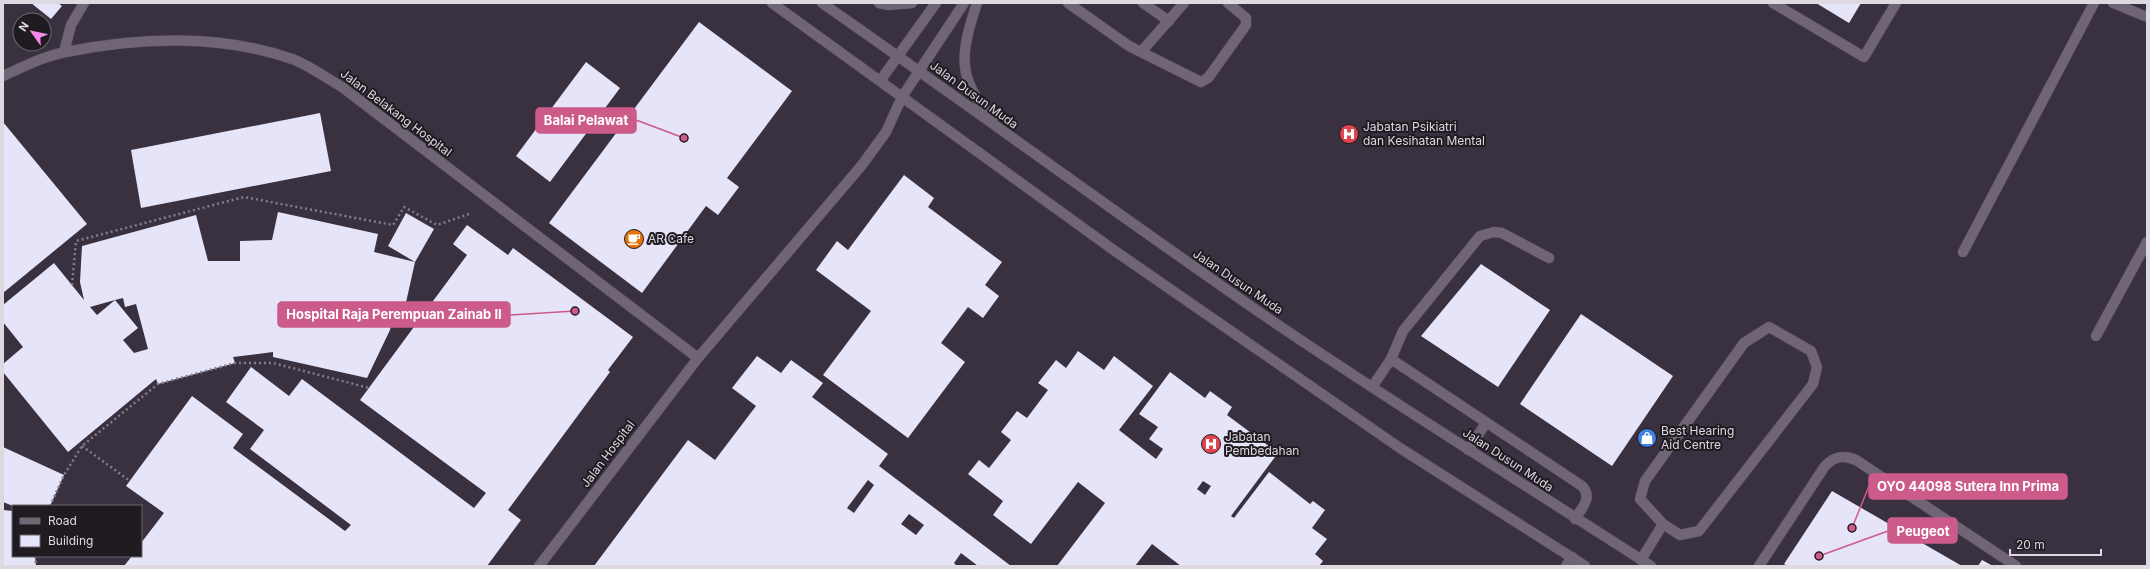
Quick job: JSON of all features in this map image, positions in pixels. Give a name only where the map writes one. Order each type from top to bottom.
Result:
[{"type":"main road","points":[[64,52],[71,25],[84,3]]},
{"type":"main road","points":[[772,3],[1115,251],[1400,448],[1569,562],[1585,566]]},
{"type":"main road","name":"Jalan Dusun Muda","points":[[822,3],[919,70],[1141,231],[1372,387],[1575,519],[1651,566]]},
{"type":"main road","points":[[879,3],[889,5],[912,3]]},
{"type":"main road","points":[[880,81],[936,3]]},
{"type":"main road","name":"Jalan Hospital","points":[[539,566],[698,358],[862,165],[886,132],[902,97],[964,3]]},
{"type":"main road","points":[[977,3],[965,44],[964,65],[969,87],[983,108],[1012,138]]},
{"type":"main road","points":[[1068,3],[1129,46],[1167,64],[1195,81],[1201,82],[1205,81],[1246,25],[1246,18],[1228,3]]},
{"type":"main road","points":[[1143,3],[1169,21]]},
{"type":"main road","points":[[1141,52],[1184,3]]},
{"type":"main road","points":[[1774,3],[1864,57],[1896,3]]},
{"type":"main road","points":[[1963,252],[2094,3]]},
{"type":"main road","points":[[2112,3],[2147,17]]},
{"type":"main road","name":"Jalan Belakang Hospital","points":[[3,76],[64,52],[132,43],[191,41],[229,43],[260,49],[294,59],[342,87],[698,358]]},
{"type":"main road","points":[[1372,387],[1391,359],[1404,331],[1480,236],[1494,232],[1502,233],[1549,258]]},
{"type":"main road","points":[[2096,336],[2147,242]]},
{"type":"main road","points":[[1769,327],[1811,351],[1816,367],[1813,384],[1699,531],[1680,535],[1662,524],[1640,499],[1645,481],[1744,343],[1769,327]]},
{"type":"main road","points":[[1391,359],[1585,489],[1587,498],[1575,519]]},
{"type":"main road","points":[[1468,450],[1486,423]]},
{"type":"main road","points":[[1759,566],[1825,466],[1831,460],[1839,456],[1856,460],[2016,566]]},
{"type":"main road","points":[[1641,560],[1662,524]]},
{"type":"path","points":[[72,285],[76,241],[244,197],[393,225],[404,206],[437,225],[472,213],[492,202]]},
{"type":"path","points":[[50,505],[64,475],[82,446],[158,384],[235,363],[273,363],[369,388]]},
{"type":"path","points":[[82,446],[130,481]]},
{"type":"building","points":[[31,3],[58,3],[62,6],[52,18],[52,12],[42,12]]},
{"type":"building","points":[[1816,3],[1861,3],[1849,23]]},
{"type":"building","points":[[699,22],[792,91],[727,178],[739,187],[718,215],[706,206],[642,293],[549,223]]},
{"type":"building","points":[[586,62],[620,88],[550,182],[516,156]]},
{"type":"building","points":[[320,113],[331,171],[141,208],[131,150]]},
{"type":"building","points":[[3,122],[87,224],[3,293]]},
{"type":"building","points":[[904,175],[934,198],[928,207],[1002,262],[985,285],[999,296],[983,318],[968,307],[941,343],[965,362],[908,438],[823,375],[871,311],[816,270],[837,241],[848,250]]},
{"type":"building","points":[[278,212],[378,234],[374,252],[415,262],[403,316],[393,314],[390,330],[367,378],[273,357],[273,352],[233,357],[235,363],[158,384],[156,379],[68,452],[3,372],[3,364],[23,347],[3,322],[3,305],[54,263],[84,300],[80,282],[82,246],[196,215],[208,261],[240,261],[240,241],[272,240]],"holes":[[[123,298],[125,307],[136,304],[148,349],[134,353],[123,340],[138,328],[115,300]],[[115,300],[97,315],[90,307]]]},
{"type":"building","points":[[406,213],[434,229],[415,262],[388,246]]},
{"type":"building","points":[[467,225],[508,255],[513,248],[633,337],[608,370],[610,372],[508,510],[521,520],[487,566],[124,566],[131,557],[142,557],[142,542],[164,513],[126,486],[192,396],[243,434],[233,448],[345,531],[351,525],[250,449],[264,430],[226,402],[251,367],[289,396],[302,379],[474,508],[486,493],[360,400],[467,255],[453,244]]},
{"type":"building","points":[[1481,264],[1550,310],[1498,387],[1421,336]]},
{"type":"building","points":[[1581,314],[1673,376],[1612,466],[1520,404]]},
{"type":"building","points":[[1078,351],[1104,370],[1114,356],[1153,386],[1119,430],[1156,459],[1163,449],[1149,439],[1158,427],[1139,414],[1170,372],[1205,398],[1210,391],[1232,407],[1227,415],[1278,453],[1231,516],[1234,518],[1269,472],[1310,504],[1313,501],[1325,510],[1312,528],[1327,539],[1315,554],[1323,561],[1319,566],[1181,566],[1152,544],[1135,566],[1057,566],[1105,503],[1078,482],[1031,544],[993,515],[1003,501],[968,474],[979,460],[989,468],[1011,440],[1001,432],[1017,411],[1027,418],[1048,390],[1038,383],[1056,360],[1066,368]],"holes":[[[1203,481],[1211,486],[1205,495],[1197,489]]]},
{"type":"building","points":[[757,356],[781,373],[791,360],[823,383],[812,397],[888,454],[879,466],[1011,566],[978,566],[961,553],[954,563],[957,566],[594,566],[688,440],[715,460],[756,406],[732,388]],"holes":[[[868,480],[874,485],[854,513],[847,508]],[[909,514],[924,525],[916,535],[901,524]]]},
{"type":"building","points":[[3,447],[64,475],[50,505],[12,506],[3,502]]},
{"type":"building","points":[[1832,491],[1962,566],[1788,566],[1784,564]]},
{"type":"building","points":[[3,510],[12,511],[12,557],[35,557],[36,566],[3,566]]},
{"type":"building","points":[[1982,560],[1993,566],[1978,566]]},
{"type":"place","name":"Jabatan Psikiatri dan Kesihatan Mental","points":[[1349,134]]},
{"type":"place","name":"Balai Pelawat","points":[[684,138]]},
{"type":"place","name":"AR Cafe","points":[[634,239]]},
{"type":"place","name":"Hospital Raja Perempuan Zainab II","points":[[575,311]]},
{"type":"place","name":"Best Hearing Aid Centre","points":[[1647,438]]},
{"type":"place","name":"Jabatan Pembedahan","points":[[1211,444]]},
{"type":"place","name":"OYO 44098 Sutera Inn Prima","points":[[1852,528]]},
{"type":"place","name":"Peugeot","points":[[1819,556]]}]
